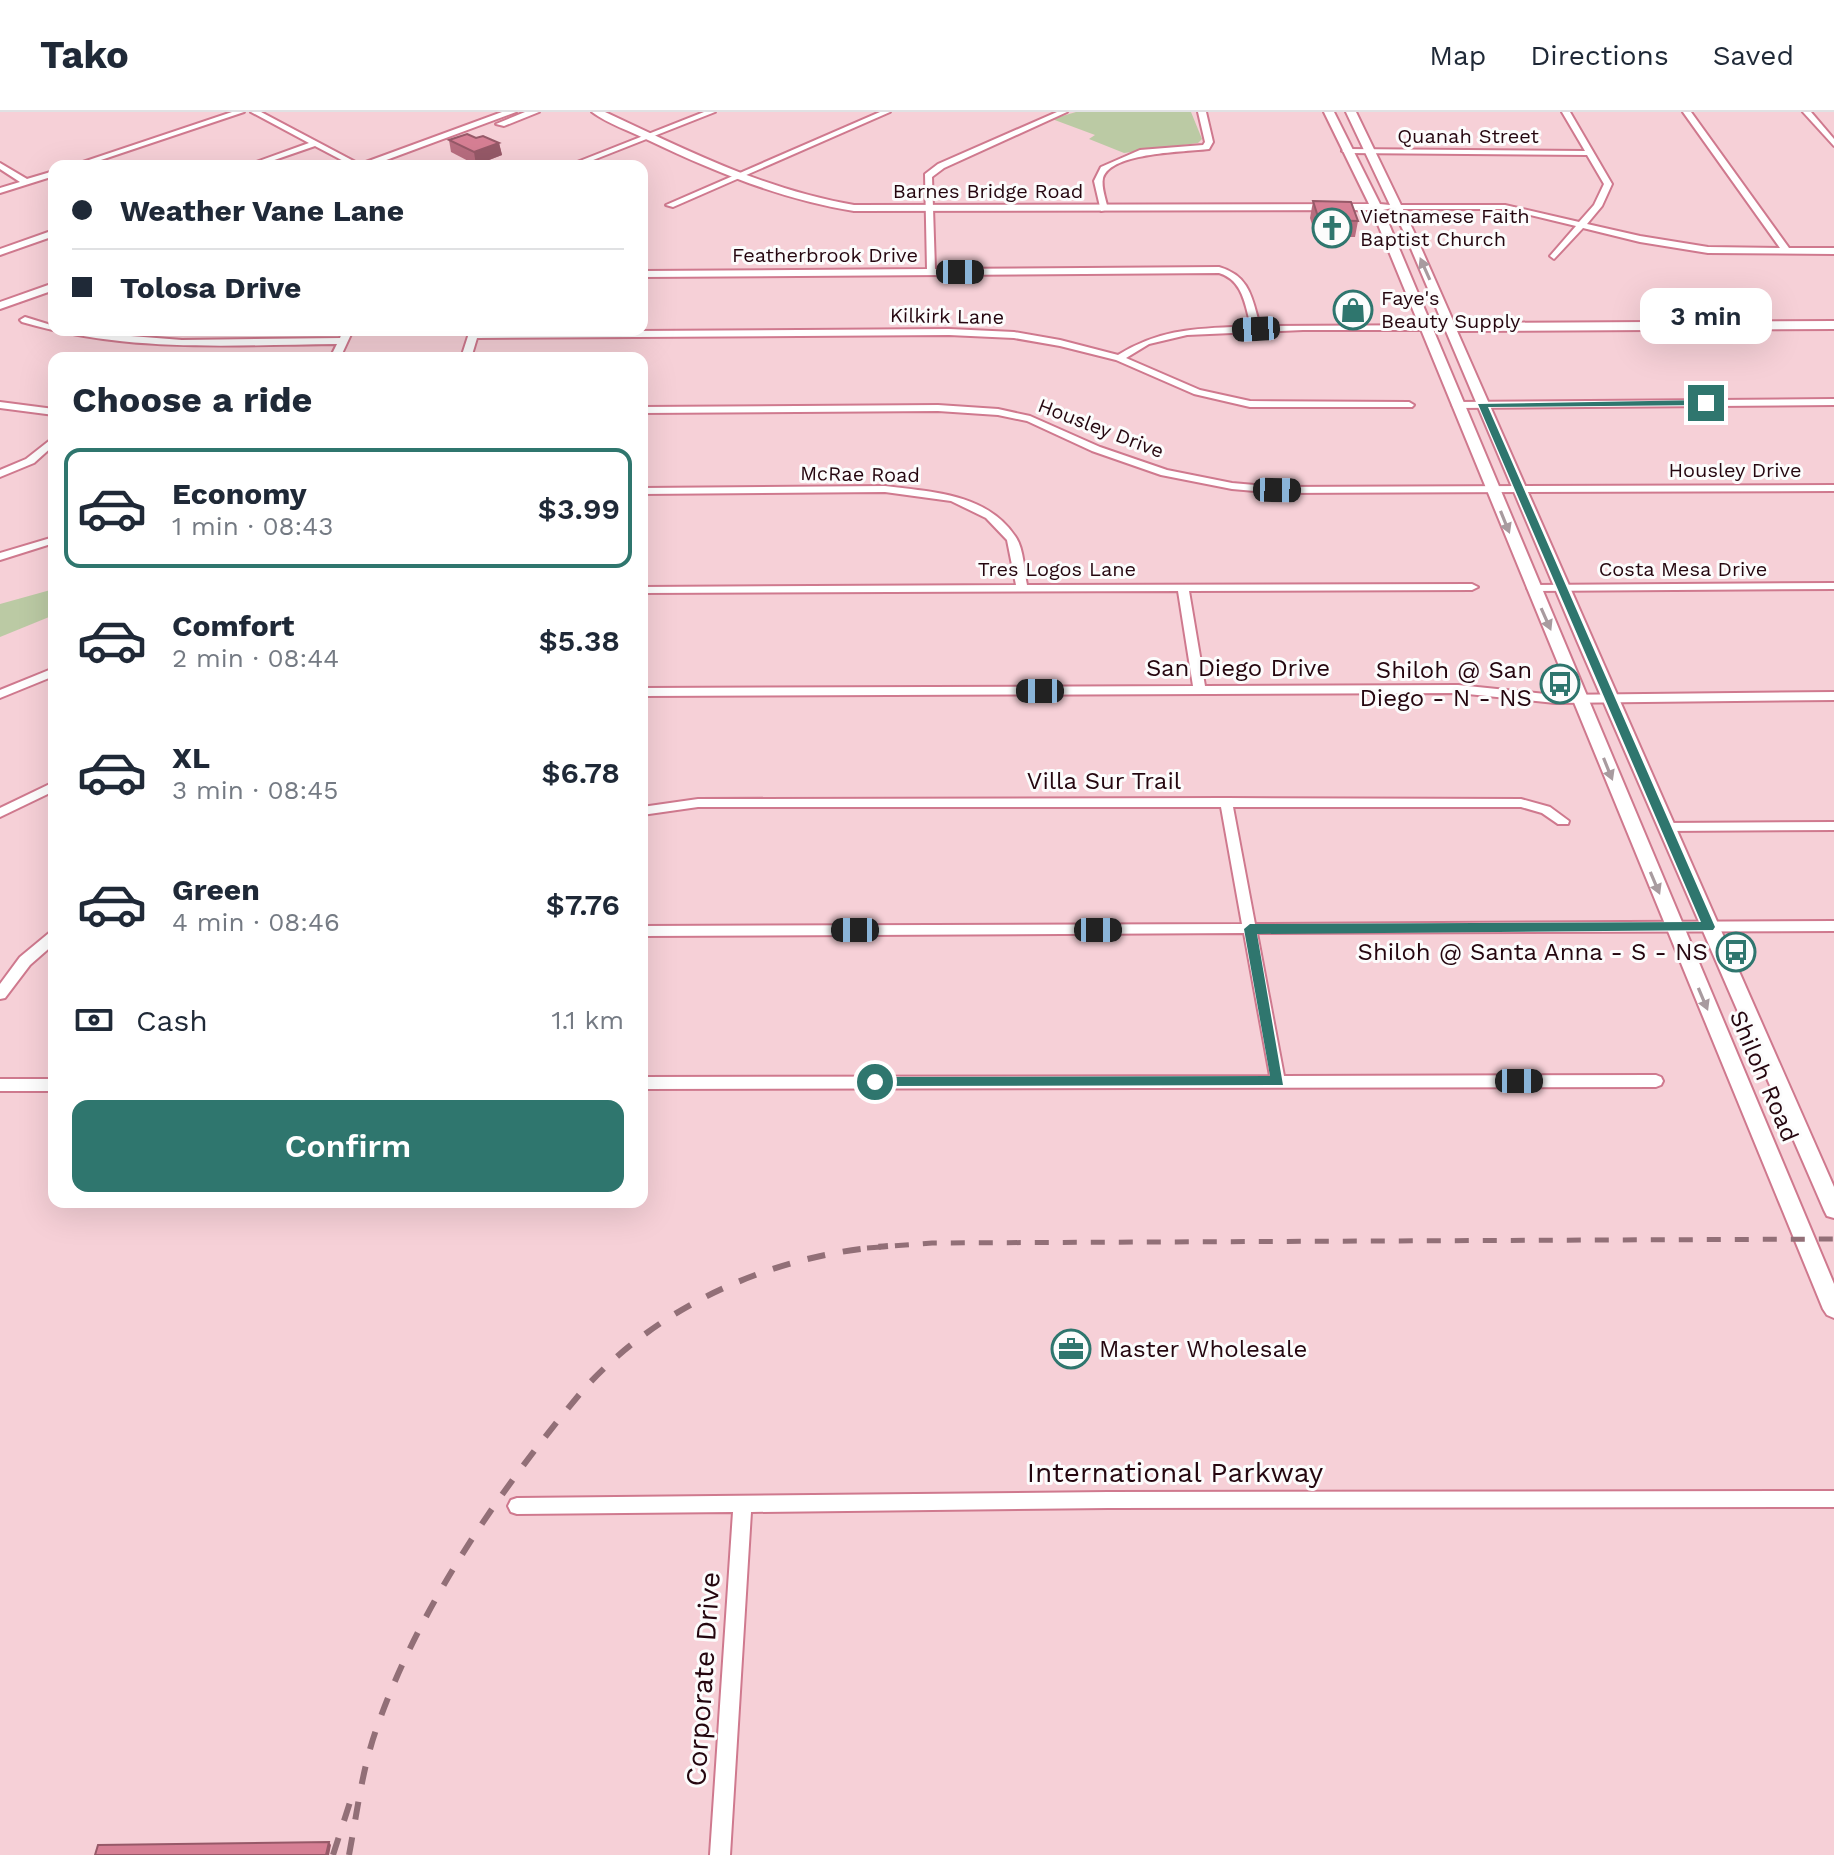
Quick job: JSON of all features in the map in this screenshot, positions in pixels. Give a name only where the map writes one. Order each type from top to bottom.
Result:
[{"type":"main road","points":[[376,160],[511,112]]},
{"type":"main road","points":[[402,160],[534,112]]},
{"type":"main road","name":"Barnes Bridge Road","points":[[597,112],[735,175],[791,197],[833,206],[928,209],[1398,207]]},
{"type":"main road","name":"Shiloh Road","points":[[1329,112],[1376,207],[1834,1309]]},
{"type":"main road","name":"Shiloh Road","points":[[1351,112],[1398,207],[1561,588],[1834,1210]]},
{"type":"main road","points":[[0,294],[48,276]]},
{"type":"main road","points":[[0,306],[48,288]]},
{"type":"main road","points":[[1450,327],[1834,325]]},
{"type":"street","points":[[93,160],[240,112]]},
{"type":"street","points":[[255,112],[348,160]]},
{"type":"street","points":[[586,160],[711,112]]},
{"type":"street","points":[[670,205],[886,112]]},
{"type":"street","points":[[931,272],[927,180],[934,170],[1063,112]]},
{"type":"street","points":[[1104,209],[1098,181],[1104,169],[1143,152],[1206,147],[1209,142],[1202,112]]},
{"type":"street","points":[[1554,256],[1598,206],[1608,184],[1566,112]]},
{"type":"street","points":[[1687,112],[1787,251]]},
{"type":"street","points":[[1807,112],[1834,144]]},
{"type":"street","points":[[266,160],[316,143]]},
{"type":"street","name":"Quanah Street","points":[[1346,151],[1591,153]]},
{"type":"street","points":[[0,165],[26,182]]},
{"type":"street","points":[[0,191],[48,175]]},
{"type":"street","points":[[1398,207],[1505,207],[1671,245],[1834,251]]},
{"type":"street","points":[[0,252],[48,235]]},
{"type":"street","name":"Featherbrook Drive","points":[[648,274],[1234,272],[1240,279],[1256,329]]},
{"type":"street","points":[[25,320],[48,327]]},
{"type":"street","points":[[1119,358],[1166,336],[1256,329],[1450,327]]},
{"type":"street","name":"Kilkirk Lane","points":[[648,333],[980,333],[1038,339],[1119,358],[1197,392],[1229,400],[1283,405],[1409,405]]},
{"type":"street","points":[[77,336],[119,341],[343,341]]},
{"type":"street","points":[[338,352],[345,336]]},
{"type":"street","points":[[1457,405],[1834,402]]},
{"type":"street","points":[[0,405],[48,411]]},
{"type":"street","name":"Housley Drive","points":[[648,410],[976,409],[1030,419],[1140,465],[1232,486],[1323,491],[1834,488]]},
{"type":"street","points":[[0,474],[30,461],[48,445]]},
{"type":"street","name":"McRae Road","points":[[648,491],[885,489],[954,498],[990,516],[1012,539],[1022,588]]},
{"type":"street","points":[[0,557],[48,542]]},
{"type":"street","name":"Costa Mesa Drive","points":[[1533,588],[1834,586]]},
{"type":"street","name":"Tres Logos Lane","points":[[648,590],[1472,587]]},
{"type":"street","points":[[1183,588],[1200,691]]},
{"type":"street","points":[[0,694],[48,674]]},
{"type":"street","name":"San Diego Drive","points":[[648,692],[1458,689],[1579,699],[1834,696]]},
{"type":"street","points":[[0,813],[48,789]]},
{"type":"street","points":[[1226,802],[1278,1081]]},
{"type":"street","name":"Villa Sur Trail","points":[[648,810],[698,803],[1521,803],[1546,810],[1563,821]]},
{"type":"street","points":[[1665,827],[1834,826]]},
{"type":"street","points":[[648,931],[1834,926]]},
{"type":"street","points":[[0,994],[25,961],[48,941]]},
{"type":"street","points":[[648,1083],[1656,1081]]},
{"type":"street","points":[[0,1085],[48,1085]]},
{"type":"street","name":"International Parkway","points":[[517,1506],[1108,1500],[1834,1499]]},
{"type":"street","name":"Corporate Drive","points":[[720,1855],[742,1506]]},
{"type":"green space","points":[[1076,112],[1191,112],[1202,139],[1198,143],[1124,153],[1089,139],[1095,135],[1052,119]]},
{"type":"green space","points":[[48,591],[48,617],[0,637],[0,604]]},
{"type":"building","points":[[467,134],[476,138],[483,136],[499,143],[474,152],[449,140]]},
{"type":"building","points":[[1313,201],[1351,202],[1358,221],[1319,220]]},
{"type":"building","points":[[329,1842],[326,1855],[95,1855],[98,1845]]},
{"type":"railway","points":[[878,1247],[932,1243],[1834,1239]]},
{"type":"railway","points":[[878,1247],[888,1246]]},
{"type":"railway","points":[[349,1855],[371,1745],[415,1638],[465,1550],[493,1508],[584,1389],[648,1332],[684,1308],[722,1289],[803,1260],[878,1247]]},
{"type":"railway","points":[[867,1248],[878,1247]]},
{"type":"railway","points":[[333,1855],[351,1799]]},
{"type":"place","name":"Vietnamese Faith Baptist Church","points":[[1332,228]]},
{"type":"place","name":"Faye's Beauty Supply","points":[[1353,310]]},
{"type":"place","name":"Shiloh @ San Diego - N - NS","points":[[1560,684]]},
{"type":"place","name":"Shiloh @ Santa Anna - S - NS","points":[[1736,952]]},
{"type":"place","name":"Master Wholesale","points":[[1071,1349]]},
{"type":"route","points":[[875,1082],[1278,1081],[1250,929],[1709,927],[1482,404],[1706,403]]}]
